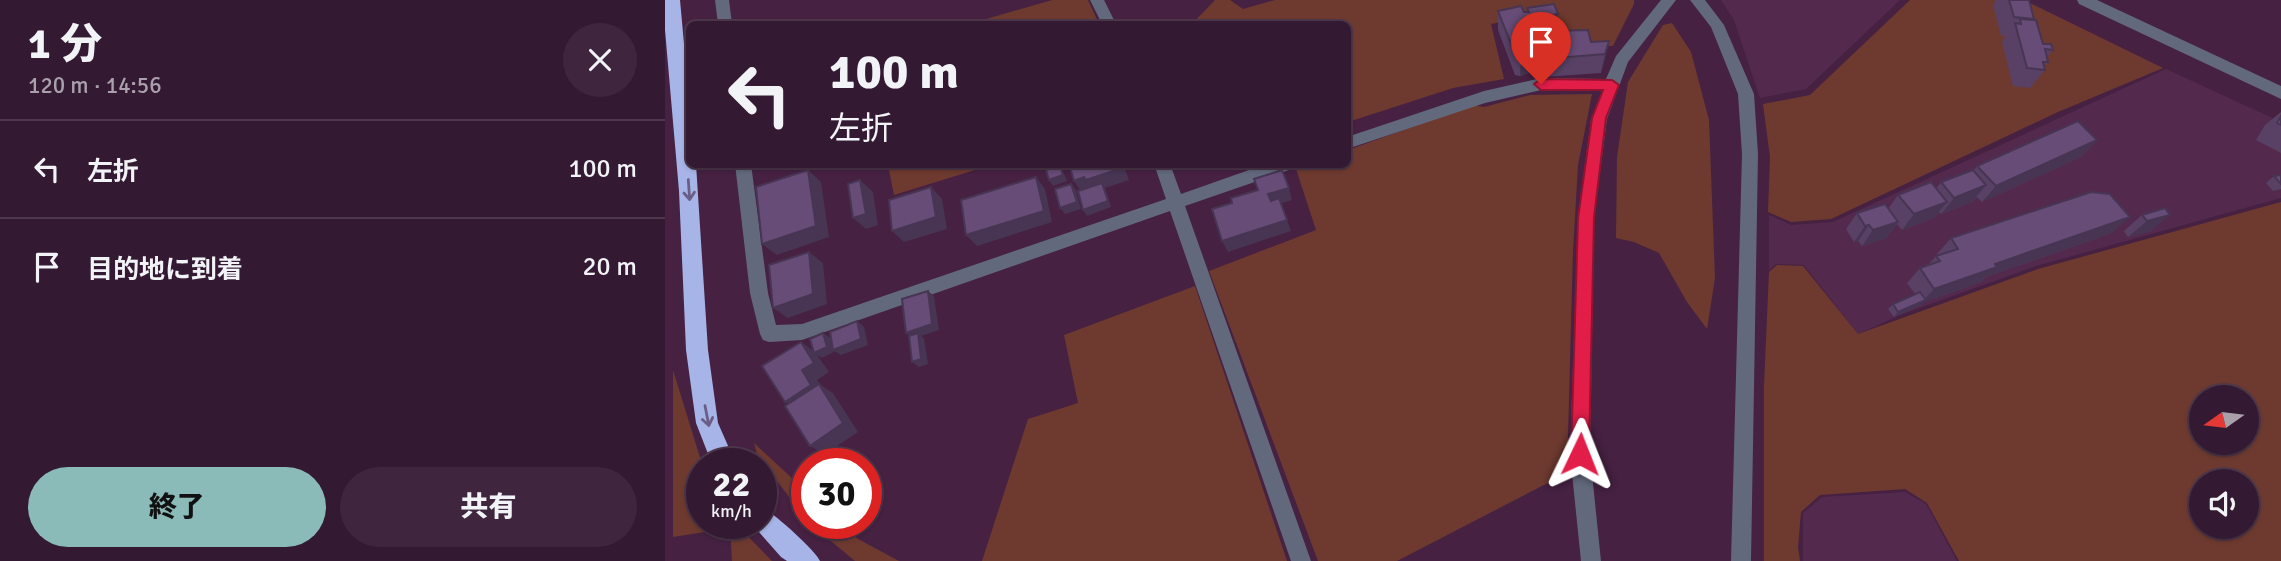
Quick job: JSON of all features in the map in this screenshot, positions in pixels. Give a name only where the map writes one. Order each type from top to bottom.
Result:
[{"type":"highway","points":[[671,0],[686,159]]},
{"type":"highway","points":[[687,168],[697,351],[707,423],[717,448]]},
{"type":"highway","points":[[777,535],[808,561]]},
{"type":"street","points":[[722,0],[725,21]]},
{"type":"street","points":[[1097,0],[1108,21]]},
{"type":"street","points":[[1591,561],[1580,454],[1586,218],[1599,118],[1621,60],[1669,0]]},
{"type":"street","points":[[1697,0],[1717,25],[1746,94],[1750,154],[1741,561]]},
{"type":"street","points":[[2084,0],[2281,93]]},
{"type":"street","points":[[1351,142],[1484,97],[1541,84],[1612,85]]},
{"type":"street","points":[[743,168],[759,293],[769,334],[802,332],[1274,168]]},
{"type":"street","points":[[1163,168],[1301,561]]},
{"type":"shaded area","points":[[1052,0],[1088,0],[1098,21],[979,21]]},
{"type":"shaded area","points":[[1215,0],[1230,0],[1243,9],[1275,0],[1634,0],[1613,46],[1566,45],[1552,13],[1491,24],[1504,79],[1453,88],[1351,121],[1351,21],[1195,21]]},
{"type":"shaded area","points":[[1721,0],[1900,0],[1806,89],[1760,98],[1734,20]]},
{"type":"shaded area","points":[[1910,0],[2024,0],[2163,68],[2058,112],[1831,219],[1791,222],[1768,212],[1770,157],[1763,104],[1810,95]]},
{"type":"shaded area","points":[[1672,23],[1691,52],[1709,120],[1715,278],[1707,329],[1687,302],[1659,253],[1634,242],[1616,238],[1617,157],[1628,82],[1663,25]]},
{"type":"shaded area","points":[[2166,69],[2281,122],[2281,198],[2036,266],[1900,315],[1858,334],[1804,265],[1776,264],[1769,270],[1769,215],[1791,225],[1833,222]]},
{"type":"shaded area","points":[[1592,94],[1578,165],[1567,473],[1397,561],[1318,561],[1209,271],[1316,230],[1296,169],[1351,168],[1351,149],[1473,105],[1484,107],[1530,95]]},
{"type":"shaded area","points":[[889,168],[981,168],[894,195]]},
{"type":"shaded area","points":[[2281,202],[2281,561],[1959,561],[1927,503],[1905,489],[1820,495],[1801,512],[1798,547],[1800,561],[1764,561],[1764,386],[1769,272],[1777,265],[1803,266],[1858,334],[2038,269]]},
{"type":"shaded area","points":[[1195,286],[1287,561],[982,561],[1028,419],[1078,403],[1064,335]]},
{"type":"shaded area","points":[[673,370],[697,448],[686,448],[686,535],[673,537]]},
{"type":"shaded area","points":[[777,464],[791,477],[791,500],[777,481]]},
{"type":"shaded area","points":[[1905,492],[1926,504],[1957,561],[1803,561],[1803,513],[1822,497]]},
{"type":"shaded area","points":[[731,539],[751,539],[772,561],[732,561]]},
{"type":"shaded area","points":[[828,539],[858,539],[899,561],[855,561]]},
{"type":"building","points":[[2009,0],[2029,0],[2034,19],[2014,17]]},
{"type":"building","points":[[1554,4],[1558,14],[1542,17],[1552,41],[1556,41],[1553,31],[1588,30],[1591,42],[1609,41],[1605,54],[1545,59],[1542,51],[1521,58],[1516,56],[1498,11],[1521,6],[1524,12],[1529,12],[1527,8]]},
{"type":"building","points":[[2020,19],[2036,20],[2043,44],[2051,44],[2053,50],[2045,49],[2048,62],[2043,62],[2045,70],[2027,68],[2015,23],[2021,24]]},
{"type":"building","points":[[2078,121],[2097,140],[1996,186],[1977,166]]},
{"type":"building","points":[[1061,168],[1063,175],[1049,180],[1046,170]]},
{"type":"building","points":[[1070,168],[1122,168],[1086,180],[1084,177],[1074,181]]},
{"type":"building","points":[[808,170],[816,226],[762,244],[756,187]]},
{"type":"building","points":[[1282,170],[1289,188],[1268,194],[1271,201],[1279,198],[1287,220],[1222,241],[1212,209],[1232,203],[1231,198],[1258,190],[1254,179]]},
{"type":"building","points":[[1973,170],[1986,185],[1954,198],[1941,182]]},
{"type":"building","points":[[2281,175],[2281,184],[2274,176]]},
{"type":"building","points":[[1036,177],[1044,211],[966,235],[961,200]]},
{"type":"building","points":[[860,180],[866,214],[853,218],[848,184]]},
{"type":"building","points":[[1931,182],[1947,202],[1914,214],[1898,195]]},
{"type":"building","points":[[1102,183],[1108,201],[1083,210],[1078,191]]},
{"type":"building","points":[[1071,184],[1077,202],[1060,208],[1055,189]]},
{"type":"building","points":[[931,187],[936,217],[892,231],[889,200]]},
{"type":"building","points":[[2091,192],[2110,194],[2130,217],[1995,264],[1997,267],[1934,289],[1920,268],[1940,261],[1936,256],[1958,249],[1951,238]]},
{"type":"building","points":[[1885,204],[1898,222],[1873,230],[1869,225],[1865,226],[1857,213]]},
{"type":"building","points":[[2165,208],[2170,215],[2147,221],[2142,215]]},
{"type":"building","points":[[809,252],[813,294],[773,308],[769,265]]},
{"type":"building","points":[[928,291],[932,324],[906,333],[902,299]]},
{"type":"building","points":[[1920,292],[1926,300],[1898,312],[1893,304]]},
{"type":"building","points":[[857,321],[861,339],[833,350],[830,332]]},
{"type":"building","points":[[823,333],[827,347],[814,353],[810,339]]},
{"type":"building","points":[[918,333],[921,359],[912,362],[909,336]]},
{"type":"building","points":[[801,342],[814,363],[802,370],[811,385],[785,402],[762,366]]},
{"type":"building","points":[[819,384],[843,423],[810,446],[785,406]]},
{"type":"route","points":[[1541,84],[1612,85],[1599,118],[1586,218],[1580,454]]}]
